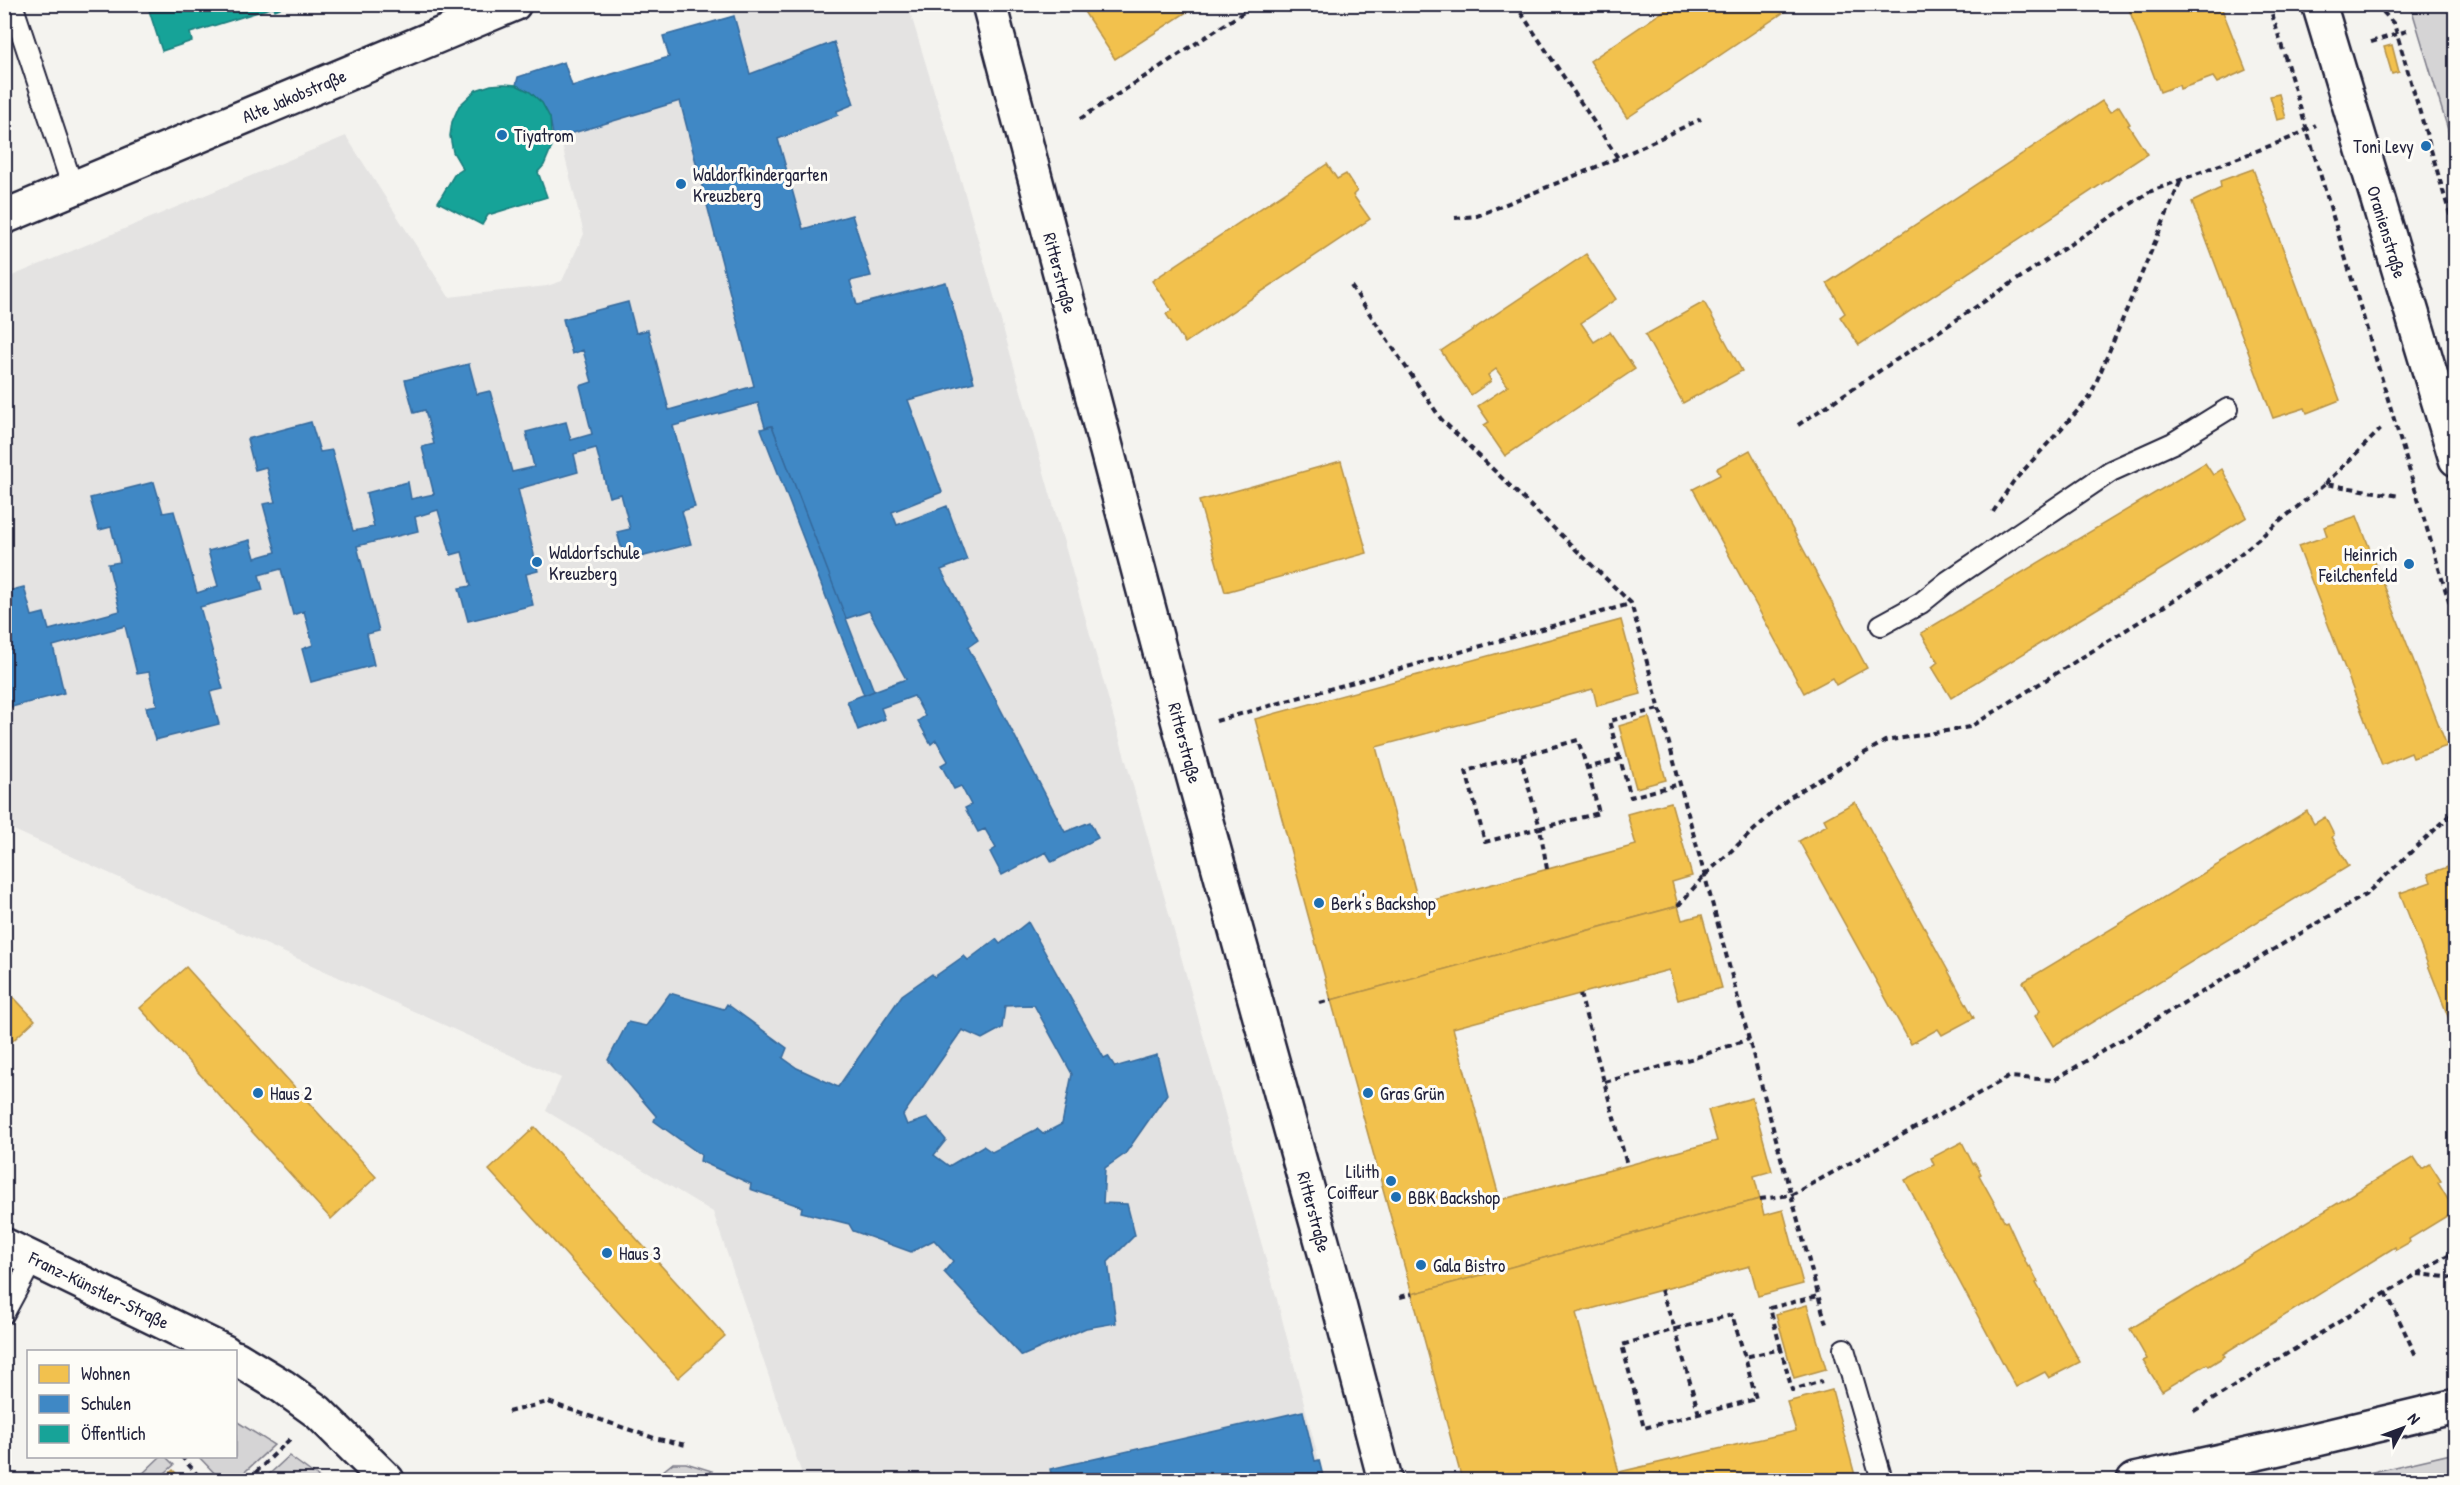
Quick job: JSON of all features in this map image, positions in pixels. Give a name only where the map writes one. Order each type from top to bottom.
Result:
[{"type":"street","name":"Alte Jakobstraße","points":[[4,217],[514,4]]},
{"type":"street","name":"Ritterstraße","points":[[989,4],[1181,731],[1307,1186],[1385,1480]]},
{"type":"street","name":"Oranienstraße","points":[[2319,4],[2456,459]]},
{"type":"street","name":"Franz-Künstler-Straße","points":[[19,1252],[221,1350]]},
{"type":"street","points":[[237,1359],[282,1386],[318,1412],[387,1480]]},
{"type":"street","points":[[2134,1480],[2284,1448],[2456,1406]]},
{"type":"lane","points":[[12,4],[73,188]]},
{"type":"lane","points":[[1881,625],[1921,603],[1947,582],[2111,471],[2174,443],[2228,409]]},
{"type":"lane","points":[[4,1312],[19,1252]]},
{"type":"lane","points":[[1844,1349],[1882,1480]]},
{"type":"path","points":[[1080,119],[1256,4]]},
{"type":"path","points":[[1515,4],[1618,158]]},
{"type":"path","points":[[2269,4],[2456,625]]},
{"type":"path","points":[[2376,4],[2394,24],[2456,235]]},
{"type":"path","points":[[2371,42],[2410,30]]},
{"type":"path","points":[[1455,218],[1477,216],[1618,158],[1701,118]]},
{"type":"path","points":[[1798,425],[2149,192],[2293,137],[2316,125]]},
{"type":"path","points":[[1989,518],[2013,482],[2090,397],[2181,180]]},
{"type":"path","points":[[1351,286],[1441,420],[1631,603],[1827,1330]]},
{"type":"path","points":[[1678,906],[1704,876],[1790,797],[1885,741],[1970,728],[2216,574],[2325,484],[2381,429]]},
{"type":"path","points":[[2325,484],[2400,496]]},
{"type":"path","points":[[1181,731],[1631,603]]},
{"type":"path","points":[[1659,709],[1609,721],[1631,797],[1680,784]]},
{"type":"path","points":[[1578,740],[1587,768],[1599,813],[1485,842],[1466,771],[1578,740]]},
{"type":"path","points":[[1520,756],[1540,828],[1547,869]]},
{"type":"path","points":[[1587,768],[1620,759]]},
{"type":"path","points":[[1760,1199],[1791,1195],[2009,1077],[2054,1080],[2365,895],[2456,810]]},
{"type":"path","points":[[1580,994],[1627,1165]]},
{"type":"path","points":[[1320,1003],[1331,1000]]},
{"type":"path","points":[[1605,1082],[1694,1058],[1749,1039]]},
{"type":"path","points":[[2194,1411],[2456,1250]]},
{"type":"path","points":[[2416,1274],[2456,1278]]},
{"type":"path","points":[[1661,1290],[1675,1329],[1699,1413]]},
{"type":"path","points":[[2386,1292],[2417,1358]]},
{"type":"path","points":[[1400,1297],[1412,1294]]},
{"type":"path","points":[[1818,1296],[1770,1308],[1792,1390],[1830,1379]]},
{"type":"path","points":[[1732,1315],[1756,1399],[1644,1428],[1622,1345],[1675,1329],[1732,1315]]},
{"type":"path","points":[[1745,1357],[1780,1349]]},
{"type":"path","points":[[508,1412],[548,1402],[654,1438],[686,1445]]},
{"type":"path","points":[[248,1480],[318,1412]]},
{"type":"path","points":[[183,1458],[202,1480]]},
{"type":"shaded area","points":[[2414,4],[2455,5],[2455,153],[2411,7]]},
{"type":"shaded area","name":"Waldorfschule Kreuzberg","points":[[731,5],[908,5],[963,187],[1147,835],[1275,1292],[1324,1480],[804,1480],[713,1212],[546,1111],[561,1078],[5,826],[5,279],[346,136],[449,297],[547,286],[562,281],[584,234],[560,137],[680,101],[663,36],[733,16]]},
{"type":"shaded area","points":[[237,1422],[274,1445],[236,1480],[221,1480],[200,1458],[237,1458]]},
{"type":"shaded area","points":[[2455,1453],[2455,1480],[2338,1480]]},
{"type":"shaded area","points":[[289,1456],[322,1480],[263,1480]]},
{"type":"shaded area","points":[[159,1458],[167,1458],[174,1465],[157,1480],[136,1480]]},
{"type":"shaded area","points":[[673,1463],[686,1463],[712,1471],[703,1480],[652,1480]]},
{"type":"building: Wohnen","points":[[1079,4],[1199,4],[1115,59]]},
{"type":"building: Wohnen","points":[[1674,4],[1796,4],[1627,118],[1590,61]]},
{"type":"building: Wohnen","points":[[2127,4],[2220,4],[2246,70],[2217,83],[2213,77],[2180,89],[2179,85],[2160,92]]},
{"type":"building: Wohnen","points":[[2392,45],[2399,72],[2392,74],[2384,47]]},
{"type":"building: Wohnen","points":[[2279,94],[2286,118],[2277,120],[2270,96]]},
{"type":"building: Wohnen","points":[[2102,101],[2110,112],[2119,106],[2147,154],[1859,345],[1840,317],[1845,313],[1827,283]]},
{"type":"building: Wohnen","points":[[1327,164],[1337,179],[1346,174],[1357,191],[1353,195],[1370,219],[1185,343],[1166,314],[1172,310],[1152,281]]},
{"type":"building: Wohnen","points":[[2253,169],[2340,400],[2307,413],[2305,408],[2273,418],[2192,202],[2221,188],[2220,181]]},
{"type":"building: Wohnen","points":[[1586,254],[1616,299],[1581,323],[1594,342],[1610,332],[1635,369],[1505,456],[1484,425],[1489,422],[1478,406],[1508,386],[1496,369],[1488,375],[1491,381],[1471,395],[1441,351]]},
{"type":"building: Wohnen","points":[[1704,302],[1742,371],[1683,403],[1645,335]]},
{"type":"building: Wohnen","points":[[1750,450],[1867,668],[1836,685],[1832,678],[1804,693],[1693,489],[1720,475],[1717,468]]},
{"type":"building: Wohnen","points":[[1341,461],[1367,553],[1225,592],[1199,501]]},
{"type":"building: Wohnen","points":[[2205,463],[2213,475],[2222,469],[2247,517],[1951,698],[1932,667],[1938,662],[1921,633]]},
{"type":"building: Wohnen","points":[[2357,516],[2447,746],[2413,758],[2411,753],[2382,765],[2298,546],[2327,536],[2324,527]]},
{"type":"building: Wohnen","points":[[1621,620],[1641,694],[1597,706],[1593,689],[1376,747],[1419,904],[1636,845],[1627,814],[1671,802],[1692,876],[1672,882],[1678,906],[1331,1000],[1255,719]]},
{"type":"building: Wohnen","points":[[1649,717],[1666,780],[1636,788],[1619,726]]},
{"type":"building: Wohnen","points":[[1855,802],[1974,1018],[1942,1035],[1938,1029],[1911,1044],[1799,841],[1827,825],[1824,819]]},
{"type":"building: Wohnen","points":[[2307,811],[2314,824],[2325,817],[2334,835],[2332,837],[2349,866],[2053,1046],[2035,1016],[2040,1011],[2023,982]]},
{"type":"building: Wohnen","points":[[2456,864],[2456,1037],[2400,893],[2431,882],[2428,874]]},
{"type":"building: Wohnen","points":[[1678,906],[1682,920],[1702,915],[1722,988],[1678,1000],[1669,970],[1453,1028],[1500,1200],[1717,1141],[1708,1110],[1752,1098],[1772,1171],[1754,1176],[1760,1199],[1412,1294],[1331,1000]]},
{"type":"building: Wohnen","name":"Haus 2","points":[[186,967],[376,1177],[331,1219],[140,1008]]},
{"type":"building: Wohnen","points":[[4,987],[35,1020],[4,1049]]},
{"type":"building: Wohnen","name":"Haus 3","points":[[535,1127],[725,1336],[678,1378],[489,1170]]},
{"type":"building: Wohnen","points":[[1962,1142],[2005,1222],[2007,1221],[2028,1267],[2030,1266],[2038,1282],[2036,1283],[2080,1362],[2049,1378],[2045,1372],[2016,1387],[1905,1180],[1934,1165],[1931,1158]]},
{"type":"building: Wohnen","points":[[2414,1157],[2422,1169],[2430,1164],[2441,1181],[2438,1183],[2455,1211],[2409,1239],[2410,1242],[2396,1250],[2395,1247],[2223,1354],[2225,1356],[2209,1366],[2207,1364],[2162,1391],[2143,1361],[2147,1359],[2130,1329]]},
{"type":"building: Wohnen","points":[[1760,1199],[1764,1215],[1783,1210],[1803,1284],[1758,1296],[1750,1266],[1576,1313],[1619,1472],[1796,1431],[1787,1402],[1832,1390],[1856,1479],[1462,1480],[1412,1294]]},
{"type":"building: Wohnen","points":[[1807,1305],[1826,1369],[1794,1378],[1776,1314]]},
{"type":"building: Wohnen","points":[[173,1470],[182,1480],[162,1480]]},
{"type":"building: Schulen","points":[[734,16],[750,74],[834,42],[854,104],[837,111],[838,115],[778,139],[803,229],[852,215],[871,276],[850,281],[857,305],[946,282],[974,382],[908,400],[942,492],[892,512],[897,525],[947,506],[967,560],[941,570],[978,640],[968,647],[1065,832],[1090,822],[1098,838],[1052,862],[1046,852],[1002,875],[990,852],[996,848],[985,829],[978,832],[965,808],[971,805],[961,786],[954,789],[941,765],[948,761],[936,740],[931,744],[918,721],[925,716],[914,696],[881,708],[885,719],[858,730],[847,701],[906,679],[869,611],[845,619],[772,426],[765,427],[758,403],[673,426],[695,507],[682,511],[691,544],[625,561],[617,532],[630,529],[621,494],[609,497],[596,448],[574,454],[578,472],[518,489],[538,571],[526,574],[533,605],[468,621],[459,588],[471,586],[462,552],[451,555],[438,510],[415,517],[418,531],[357,546],[379,631],[367,634],[374,665],[311,682],[302,649],[313,645],[304,611],[293,615],[281,569],[259,575],[263,590],[200,607],[223,689],[210,692],[219,724],[155,740],[146,707],[157,705],[149,672],[137,674],[125,626],[53,646],[64,693],[4,709],[4,592],[24,587],[32,616],[44,613],[49,630],[120,611],[108,564],[120,562],[111,527],[99,530],[90,498],[154,482],[163,513],[174,511],[197,593],[218,586],[208,551],[250,540],[255,558],[276,552],[263,504],[275,502],[266,467],[255,470],[247,439],[311,422],[320,452],[332,450],[353,531],[374,527],[366,493],[408,482],[411,499],[434,494],[422,447],[434,444],[425,410],[414,413],[405,380],[469,364],[477,394],[490,391],[512,472],[534,467],[526,432],[566,422],[571,440],[592,434],[580,386],[592,382],[583,350],[572,354],[563,319],[628,302],[636,333],[648,330],[669,410],[754,386],[680,101],[560,137],[553,135],[550,118],[542,103],[530,92],[516,85],[518,77],[564,62],[572,86],[669,57],[663,36]]},
{"type":"building: Schulen","points":[[772,426],[874,691],[864,695],[761,429]]},
{"type":"building: Schulen","points":[[1028,922],[1104,1058],[1108,1056],[1115,1067],[1157,1055],[1167,1094],[1125,1154],[1105,1168],[1103,1203],[1127,1204],[1135,1235],[1108,1262],[1116,1323],[1086,1328],[1022,1356],[944,1272],[953,1261],[934,1240],[911,1252],[853,1231],[849,1224],[801,1212],[802,1207],[750,1189],[751,1184],[700,1161],[701,1155],[654,1121],[656,1116],[608,1060],[628,1022],[646,1026],[670,993],[724,1009],[727,1004],[787,1048],[783,1058],[797,1068],[838,1087],[902,995],[932,974],[934,977],[964,956],[968,960],[996,939],[1000,944]],"holes":[[[1034,1005],[1072,1074],[1062,1124],[1043,1134],[1037,1129],[992,1152],[983,1146],[949,1166],[934,1155],[946,1140],[928,1118],[907,1125],[903,1115],[962,1030],[982,1039],[1002,1028],[1005,1006]]]},
{"type":"building: Schulen","points":[[1303,1411],[1315,1461],[1319,1460],[1324,1480],[1052,1480],[1050,1469]]},
{"type":"building: Öffentlich","points":[[147,4],[290,4],[190,33],[192,41],[162,51]]},
{"type":"building: Öffentlich","points":[[504,84],[516,85],[530,92],[542,103],[550,118],[552,146],[544,165],[538,172],[547,197],[488,215],[482,225],[438,202],[454,175],[463,169],[453,152],[450,136],[452,122],[459,106],[476,90]]},
{"type":"place","name":"Tiyatrom","points":[[502,135]]},
{"type":"place","name":"Toni Levy","points":[[2426,146]]},
{"type":"place","name":"Waldorfkindergarten Kreuzberg","points":[[681,184]]},
{"type":"place","name":"Waldorfschule Kreuzberg","points":[[537,562]]},
{"type":"place","name":"Heinrich Feilchenfeld","points":[[2409,564]]},
{"type":"place","name":"Berk's Backshop","points":[[1319,903]]},
{"type":"place","name":"Haus 2","points":[[258,1093]]},
{"type":"place","name":"Gras Grün","points":[[1368,1093]]},
{"type":"place","name":"Lilith Coiffeur","points":[[1391,1181]]},
{"type":"place","name":"BBK Backshop","points":[[1396,1197]]},
{"type":"place","name":"Haus 3","points":[[607,1253]]},
{"type":"place","name":"Gala Bistro","points":[[1421,1265]]}]
